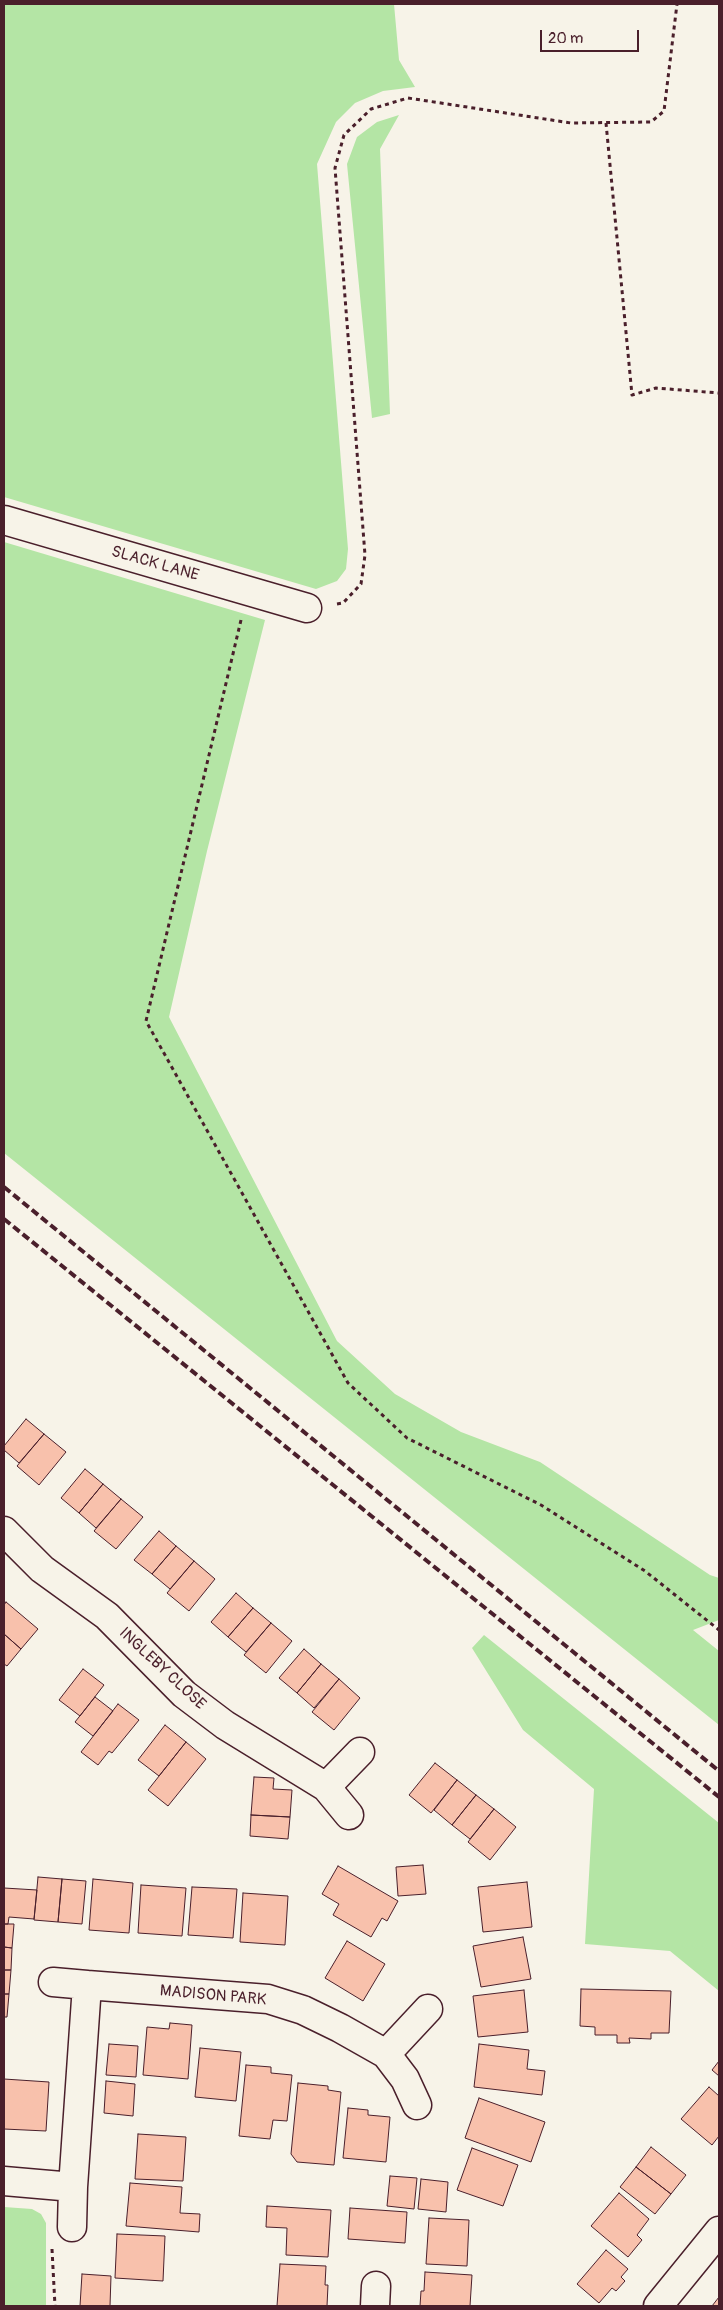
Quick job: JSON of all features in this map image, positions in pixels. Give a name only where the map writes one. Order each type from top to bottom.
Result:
[{"type":"street","name":"SLACK LANE","points":[[4,520],[307,608]]},
{"type":"street","name":"INGLEBY CLOSE","points":[[5,1536],[42,1569],[107,1616],[184,1694],[225,1725],[326,1787],[349,1814]]},
{"type":"street","points":[[326,1787],[360,1752]]},
{"type":"street","name":"MADISON PARK","points":[[53,1982],[268,2000],[303,2010],[386,2054],[405,2079],[417,2104]]},
{"type":"street","points":[[72,2227],[87,1985]]},
{"type":"street","points":[[386,2054],[428,2009]]},
{"type":"street","points":[[4,2181],[73,2187]]},
{"type":"street","points":[[658,2306],[719,2231]]},
{"type":"path","points":[[307,608],[343,603],[361,584],[366,555],[335,168],[344,135],[371,109],[408,98],[571,123],[651,122],[664,111],[677,4]]},
{"type":"path","points":[[606,124],[632,395],[656,388],[719,393]]},
{"type":"path","points":[[248,591],[146,1022],[348,1383],[407,1438],[541,1505],[644,1571],[719,1630]]},
{"type":"path","points":[[55,2306],[52,2242],[72,2227]]},
{"type":"green space","points":[[4,4],[394,4],[399,60],[415,87],[383,91],[355,103],[336,122],[317,164],[348,549],[346,569],[337,581],[316,589],[4,497]]},
{"type":"green space","points":[[399,115],[380,149],[390,414],[372,418],[347,164],[357,137],[377,122]]},
{"type":"green space","points":[[4,542],[265,620],[207,851],[169,1017],[337,1341],[395,1394],[461,1432],[540,1462],[710,1575],[719,1578],[719,1620],[693,1630],[719,1651],[719,1725],[4,1153]]},
{"type":"green space","points":[[484,1635],[719,1823],[719,1991],[670,1951],[585,1944],[594,1789],[523,1730],[472,1648]]},
{"type":"green space","points":[[4,2207],[32,2209],[41,2214],[46,2223],[46,2306],[4,2306]]},
{"type":"building","points":[[26,1419],[44,1434],[19,1463],[4,1450],[4,1446]]},
{"type":"building","points":[[44,1434],[66,1452],[39,1485],[17,1466]]},
{"type":"building","points":[[85,1469],[103,1484],[79,1513],[61,1498]]},
{"type":"building","points":[[103,1484],[121,1499],[96,1528],[79,1513]]},
{"type":"building","points":[[121,1499],[143,1517],[116,1549],[94,1531]]},
{"type":"building","points":[[159,1531],[176,1546],[152,1574],[134,1560]]},
{"type":"building","points":[[176,1546],[194,1561],[170,1589],[152,1574]]},
{"type":"building","points":[[194,1561],[215,1579],[189,1611],[167,1593]]},
{"type":"building","points":[[236,1593],[253,1608],[228,1637],[211,1622]]},
{"type":"building","points":[[6,1602],[38,1629],[21,1649],[4,1634],[4,1605]]},
{"type":"building","points":[[253,1608],[271,1623],[246,1652],[228,1637]]},
{"type":"building","points":[[271,1623],[292,1641],[266,1673],[244,1655]]},
{"type":"building","points":[[4,1634],[21,1649],[7,1666],[4,1664]]},
{"type":"building","points":[[304,1649],[321,1664],[297,1693],[279,1678]]},
{"type":"building","points":[[321,1664],[339,1679],[314,1708],[297,1693]]},
{"type":"building","points":[[83,1669],[104,1685],[80,1716],[59,1700]]},
{"type":"building","points":[[339,1679],[360,1698],[334,1730],[312,1712]]},
{"type":"building","points":[[95,1697],[113,1711],[93,1736],[75,1722]]},
{"type":"building","points":[[118,1704],[139,1720],[112,1753],[109,1751],[98,1765],[81,1752]]},
{"type":"building","points":[[165,1725],[186,1742],[159,1776],[138,1760]]},
{"type":"building","points":[[186,1742],[206,1759],[168,1806],[148,1790]]},
{"type":"building","points":[[435,1763],[457,1780],[431,1813],[409,1795]]},
{"type":"building","points":[[254,1777],[274,1778],[273,1789],[292,1790],[290,1817],[251,1815]]},
{"type":"building","points":[[457,1780],[476,1795],[452,1825],[434,1810]]},
{"type":"building","points":[[476,1795],[494,1809],[470,1839],[452,1825]]},
{"type":"building","points":[[494,1809],[516,1827],[490,1860],[468,1842]]},
{"type":"building","points":[[251,1815],[290,1817],[288,1839],[250,1836]]},
{"type":"building","points":[[423,1865],[426,1894],[398,1896],[396,1867]]},
{"type":"building","points":[[338,1866],[398,1901],[387,1921],[382,1918],[371,1937],[333,1915],[339,1904],[322,1894]]},
{"type":"building","points":[[38,1877],[62,1879],[58,1922],[34,1920]]},
{"type":"building","points":[[62,1879],[86,1881],[82,1924],[58,1922]]},
{"type":"building","points":[[93,1879],[133,1883],[129,1933],[89,1930]]},
{"type":"building","points":[[527,1882],[532,1927],[483,1932],[478,1887]]},
{"type":"building","points":[[141,1885],[186,1888],[182,1936],[138,1933]]},
{"type":"building","points":[[192,1887],[237,1889],[233,1938],[188,1935]]},
{"type":"building","points":[[4,1888],[37,1890],[34,1919],[9,1917],[8,1924],[4,1924]]},
{"type":"building","points":[[243,1893],[288,1896],[285,1945],[240,1942]]},
{"type":"building","points":[[4,1924],[14,1924],[12,1948],[4,1947]]},
{"type":"building","points":[[523,1937],[531,1979],[481,1987],[473,1946]]},
{"type":"building","points":[[347,1941],[385,1964],[363,2001],[325,1978]]},
{"type":"building","points":[[4,1947],[12,1948],[11,1970],[4,1970]]},
{"type":"building","points":[[4,1970],[11,1970],[9,1994],[4,1994]]},
{"type":"building","points":[[581,1989],[671,1991],[669,2033],[651,2033],[651,2039],[629,2038],[630,2043],[617,2043],[617,2035],[595,2035],[595,2027],[580,2026]]},
{"type":"building","points":[[524,1990],[528,2032],[478,2037],[473,1996]]},
{"type":"building","points":[[4,1994],[9,1994],[7,2017],[4,2017]]},
{"type":"building","points":[[170,2023],[192,2025],[188,2079],[143,2075],[147,2027],[169,2029]]},
{"type":"building","points":[[109,2044],[138,2046],[136,2077],[106,2075]]},
{"type":"building","points":[[479,2044],[529,2050],[527,2069],[545,2071],[542,2095],[474,2087]]},
{"type":"building","points":[[200,2048],[241,2052],[236,2101],[195,2097]]},
{"type":"building","points":[[719,2061],[719,2076],[712,2070]]},
{"type":"building","points":[[246,2065],[271,2067],[271,2073],[292,2075],[287,2121],[273,2120],[270,2139],[239,2136]]},
{"type":"building","points":[[4,2079],[49,2082],[46,2131],[4,2129]]},
{"type":"building","points":[[106,2081],[135,2084],[133,2116],[104,2113]]},
{"type":"building","points":[[298,2083],[328,2086],[328,2090],[341,2092],[334,2165],[297,2162],[291,2154]]},
{"type":"building","points":[[709,2087],[719,2096],[719,2136],[712,2145],[681,2119]]},
{"type":"building","points":[[479,2098],[545,2122],[531,2162],[465,2138]]},
{"type":"building","points":[[348,2108],[368,2110],[368,2115],[390,2117],[386,2162],[343,2158]]},
{"type":"building","points":[[138,2134],[186,2137],[183,2181],[135,2179]]},
{"type":"building","points":[[651,2147],[686,2175],[671,2194],[636,2167]]},
{"type":"building","points":[[472,2148],[518,2165],[503,2206],[457,2190]]},
{"type":"building","points":[[636,2167],[671,2194],[655,2214],[620,2187]]},
{"type":"building","points":[[390,2176],[417,2178],[414,2209],[387,2206]]},
{"type":"building","points":[[421,2179],[448,2182],[446,2212],[418,2209]]},
{"type":"building","points":[[130,2183],[182,2187],[180,2213],[200,2214],[199,2232],[126,2226]]},
{"type":"building","points":[[619,2193],[649,2219],[637,2235],[642,2240],[628,2257],[591,2226]]},
{"type":"building","points":[[267,2206],[331,2210],[328,2257],[286,2255],[287,2228],[266,2227]]},
{"type":"building","points":[[350,2208],[407,2212],[405,2243],[348,2239]]},
{"type":"building","points":[[429,2218],[469,2220],[467,2266],[426,2264]]},
{"type":"building","points":[[117,2234],[165,2236],[163,2281],[115,2278]]},
{"type":"building","points":[[606,2250],[628,2269],[621,2277],[625,2281],[616,2291],[612,2288],[599,2303],[577,2284]]},
{"type":"building","points":[[280,2264],[326,2266],[325,2285],[328,2285],[327,2306],[277,2306]]},
{"type":"building","points":[[425,2272],[472,2275],[470,2306],[420,2306],[421,2291],[424,2291]]},
{"type":"building","points":[[82,2274],[111,2276],[110,2306],[80,2306]]},
{"type":"building","points":[[719,2297],[719,2306],[712,2306]]},
{"type":"railway","points":[[4,1187],[719,1771]]},
{"type":"railway","points":[[4,1219],[719,1797]]}]
